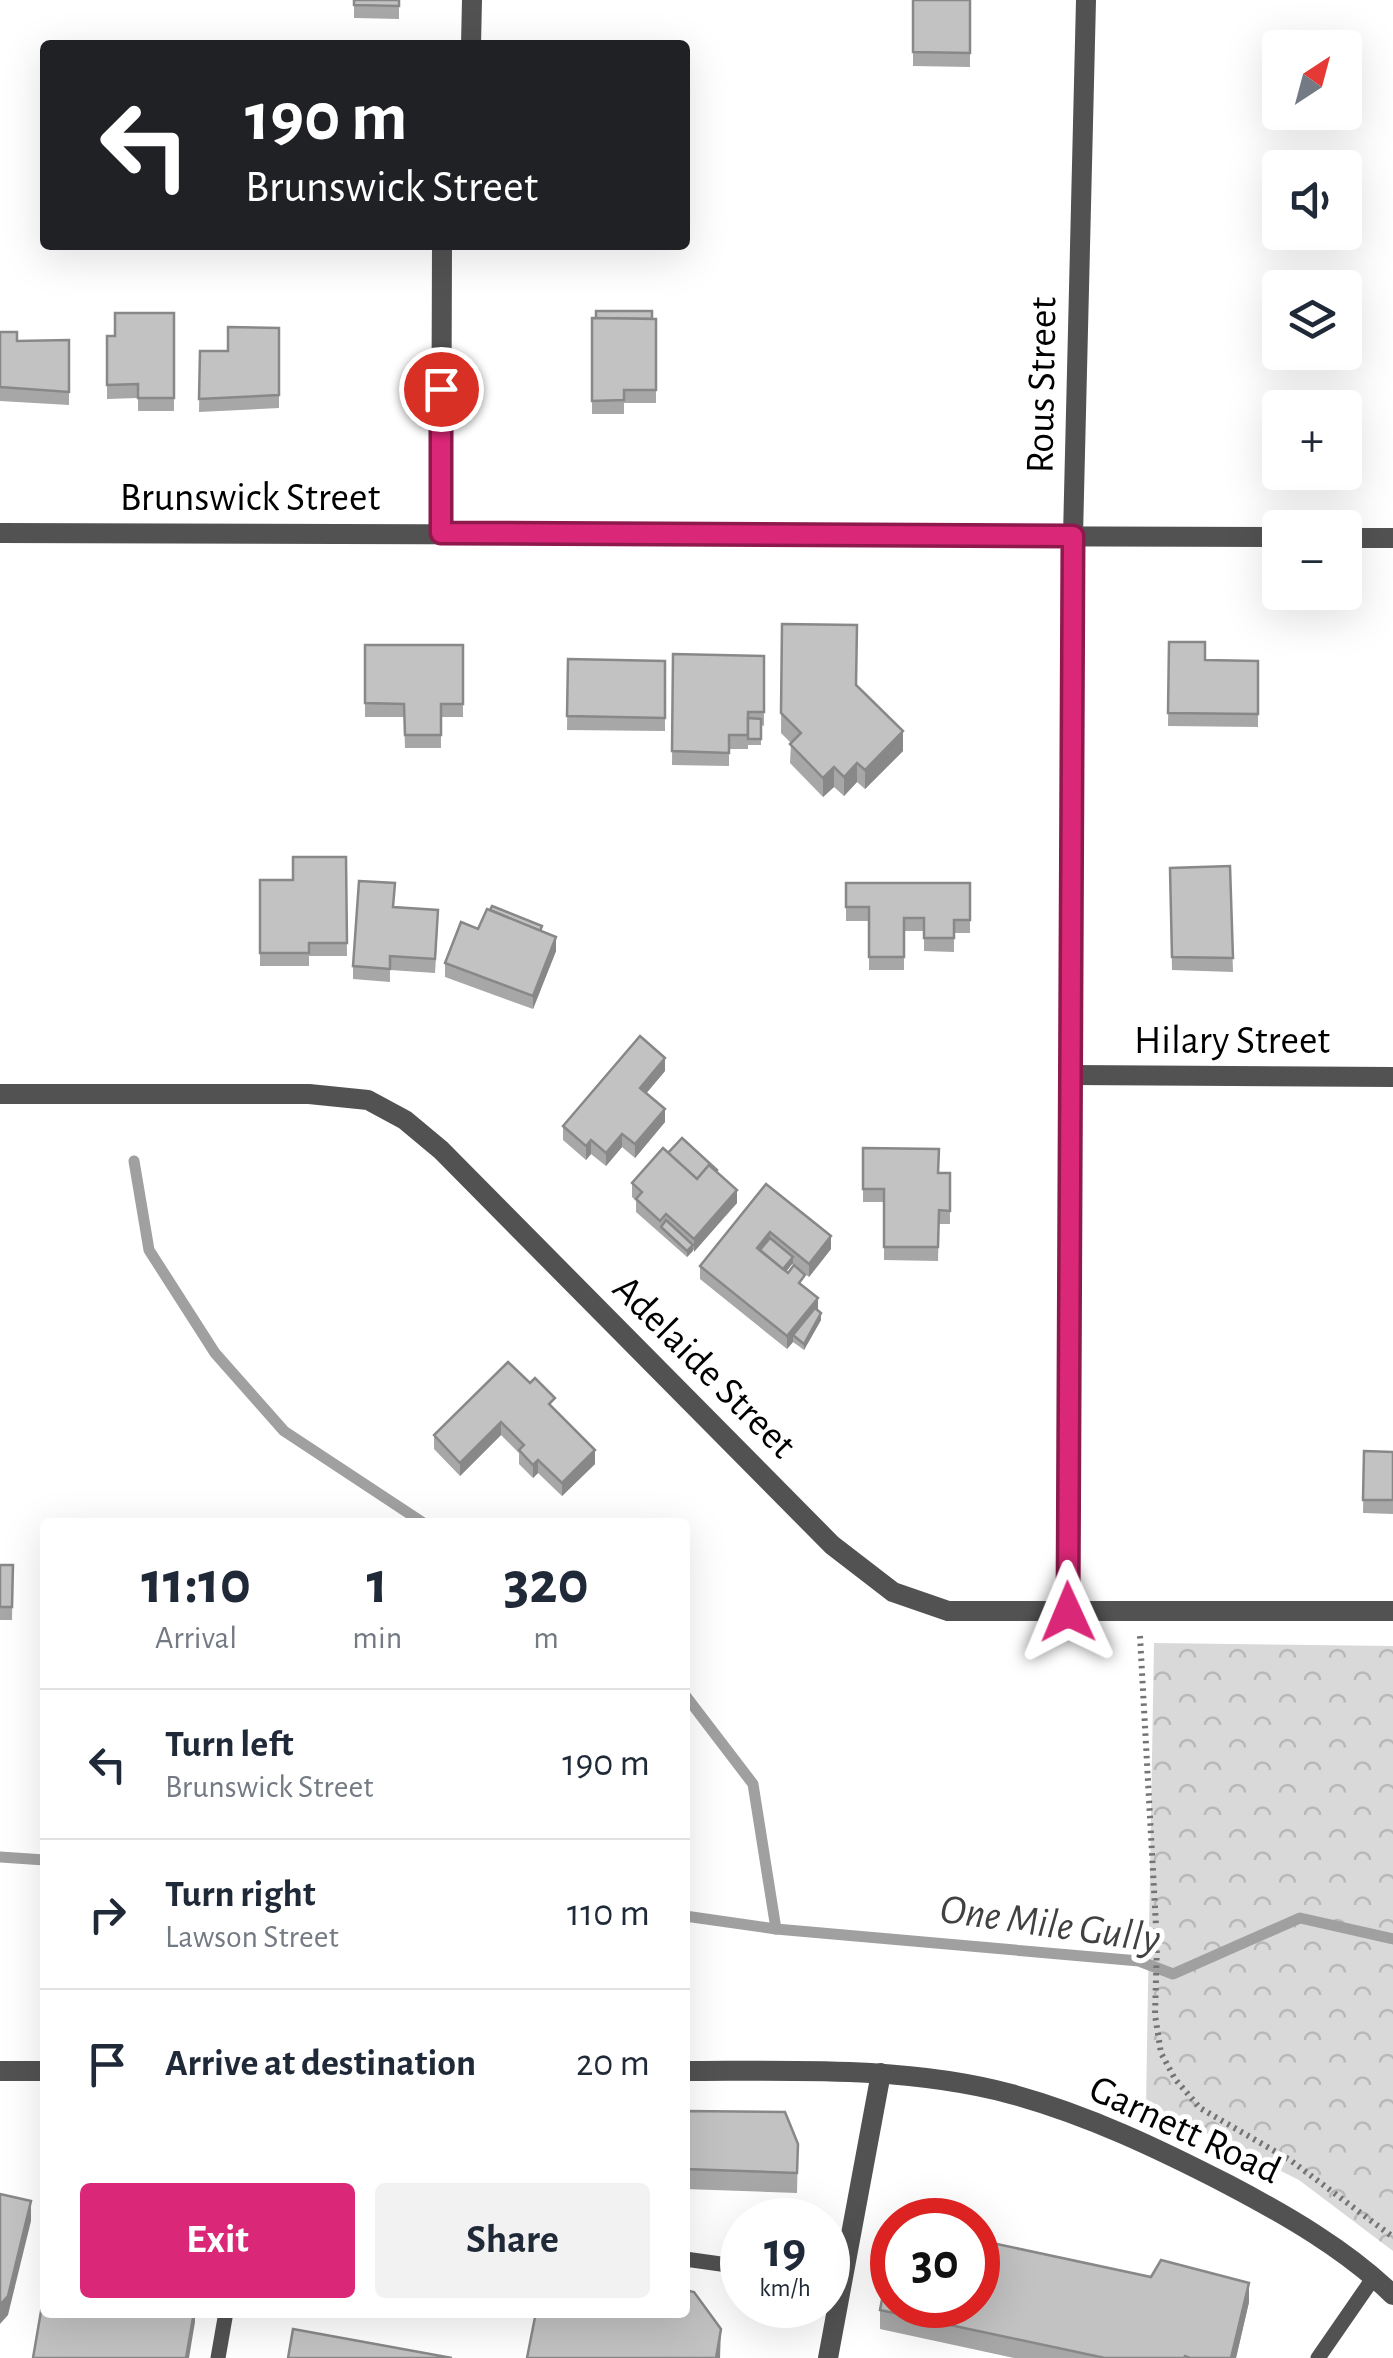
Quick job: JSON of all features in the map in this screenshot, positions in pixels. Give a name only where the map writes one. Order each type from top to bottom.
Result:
[{"type":"street","points":[[471,40],[472,0]]},
{"type":"street","name":"Rous Street","points":[[1068,1612],[1073,536],[1086,0]]},
{"type":"street","points":[[441,533],[442,250]]},
{"type":"street","name":"Brunswick Street","points":[[0,533],[1262,537]]},
{"type":"street","points":[[1362,538],[1393,538]]},
{"type":"street","name":"Hilary Street","points":[[1071,1076],[1393,1078]]},
{"type":"street","name":"Adelaide Street","points":[[0,1094],[309,1094],[368,1100],[405,1120],[441,1150],[832,1546],[894,1592],[948,1611],[1393,1611]]},
{"type":"street","points":[[0,2070],[40,2071]]},
{"type":"street","name":"Garnett Road","points":[[690,2071],[882,2073],[1010,2094],[1139,2138],[1278,2211],[1374,2277],[1393,2295]]},
{"type":"street","points":[[850,2214],[882,2073]]},
{"type":"street","points":[[828,2358],[831,2328]]},
{"type":"lane","points":[[690,2260],[720,2264]]},
{"type":"lane","points":[[1318,2358],[1374,2277]]},
{"type":"lane","points":[[218,2358],[225,2318]]},
{"type":"path","points":[[1140,1612],[1160,2053],[1174,2079],[1200,2108],[1290,2160],[1393,2237]]},
{"type":"green space","points":[[1154,1643],[1393,1646],[1393,2251],[1299,2180],[1146,2103]]},
{"type":"building","points":[[354,0],[399,0],[399,6],[354,5]]},
{"type":"building","points":[[913,0],[970,0],[970,53],[913,52]]},
{"type":"building","points":[[596,311],[652,311],[652,319],[596,318]]},
{"type":"building","points":[[115,313],[174,313],[174,398],[138,398],[138,384],[107,385],[107,336],[115,336]]},
{"type":"building","points":[[592,318],[656,319],[656,390],[624,390],[624,400],[592,401]]},
{"type":"building","points":[[228,327],[279,328],[279,395],[199,399],[200,351],[228,351]]},
{"type":"building","points":[[0,332],[17,332],[17,341],[69,340],[69,392],[0,387]]},
{"type":"building","points":[[782,624],[857,625],[856,685],[903,731],[865,770],[857,763],[844,777],[834,767],[823,778],[790,744],[801,733],[781,713]]},
{"type":"building","points":[[1169,642],[1205,642],[1205,660],[1258,661],[1258,714],[1168,713]]},
{"type":"building","points":[[365,645],[463,645],[463,704],[441,704],[441,735],[405,735],[404,704],[365,703]]},
{"type":"building","points":[[673,654],[764,656],[764,712],[748,712],[748,735],[729,735],[729,753],[672,751]]},
{"type":"building","points":[[568,659],[665,661],[665,718],[567,716]]},
{"type":"building","points":[[748,718],[761,719],[761,739],[748,739]]},
{"type":"building","points":[[293,857],[346,857],[347,943],[309,943],[309,953],[260,953],[260,880],[293,880]]},
{"type":"building","points":[[1230,866],[1233,958],[1172,957],[1170,868]]},
{"type":"building","points":[[359,881],[395,883],[393,907],[438,910],[435,959],[390,956],[390,969],[353,966]]},
{"type":"building","points":[[846,883],[970,883],[970,920],[954,920],[954,938],[924,938],[924,918],[904,918],[904,957],[869,957],[869,907],[846,907]]},
{"type":"building","points":[[492,906],[542,926],[540,931],[490,910]]},
{"type":"building","points":[[487,909],[556,937],[533,996],[445,963],[461,922],[478,929]]},
{"type":"building","points":[[640,1036],[665,1058],[640,1088],[665,1109],[635,1144],[622,1134],[606,1153],[591,1140],[586,1146],[563,1126]]},
{"type":"building","points":[[682,1138],[717,1170],[709,1165],[697,1179],[668,1153]]},
{"type":"building","points":[[663,1148],[697,1179],[709,1165],[737,1190],[694,1239],[666,1214],[660,1221],[636,1199],[642,1192],[632,1183]]},
{"type":"building","points":[[863,1148],[939,1149],[938,1173],[950,1173],[950,1211],[939,1210],[938,1247],[884,1247],[884,1189],[863,1189]]},
{"type":"building","points":[[766,1184],[831,1236],[809,1264],[770,1232],[757,1248],[788,1273],[794,1265],[805,1275],[799,1283],[818,1298],[787,1336],[700,1266]]},
{"type":"building","points":[[666,1220],[693,1245],[687,1251],[661,1227]]},
{"type":"building","points":[[770,1238],[793,1257],[783,1269],[760,1250]]},
{"type":"building","points":[[815,1308],[821,1313],[804,1344],[793,1335]]},
{"type":"building","points":[[508,1362],[530,1383],[535,1378],[555,1398],[549,1404],[595,1450],[562,1483],[538,1460],[533,1465],[519,1450],[524,1445],[501,1422],[460,1463],[434,1435]]},
{"type":"building","points":[[1364,1451],[1393,1452],[1393,1500],[1363,1500]]},
{"type":"building","points":[[0,1565],[13,1565],[12,1607],[0,1607]]},
{"type":"building","points":[[690,2111],[785,2112],[798,2144],[797,2173],[690,2169]]},
{"type":"building","points":[[0,2194],[31,2201],[8,2296],[0,2305]]},
{"type":"building","points":[[1000,2245],[1151,2277],[1161,2260],[1249,2283],[1231,2358],[1105,2358],[964,2328],[1000,2328]]},
{"type":"building","points":[[690,2291],[721,2329],[716,2358],[527,2358],[535,2318],[690,2318]]},
{"type":"building","points":[[40,2317],[193,2318],[186,2358],[33,2358]]},
{"type":"building","points":[[293,2329],[452,2358],[288,2358]]},
{"type":"waterway","points":[[134,1161],[149,1250],[215,1353],[284,1431],[416,1518]]},
{"type":"waterway","points":[[690,1702],[753,1784],[776,1929]]},
{"type":"waterway","name":"One Mile Gully","points":[[0,1857],[40,1860]]},
{"type":"waterway","name":"One Mile Gully","points":[[690,1917],[776,1929],[1139,1961],[1173,1974],[1300,1918],[1393,1939]]},
{"type":"route","points":[[441,389],[441,533],[1073,536],[1068,1612]]}]
